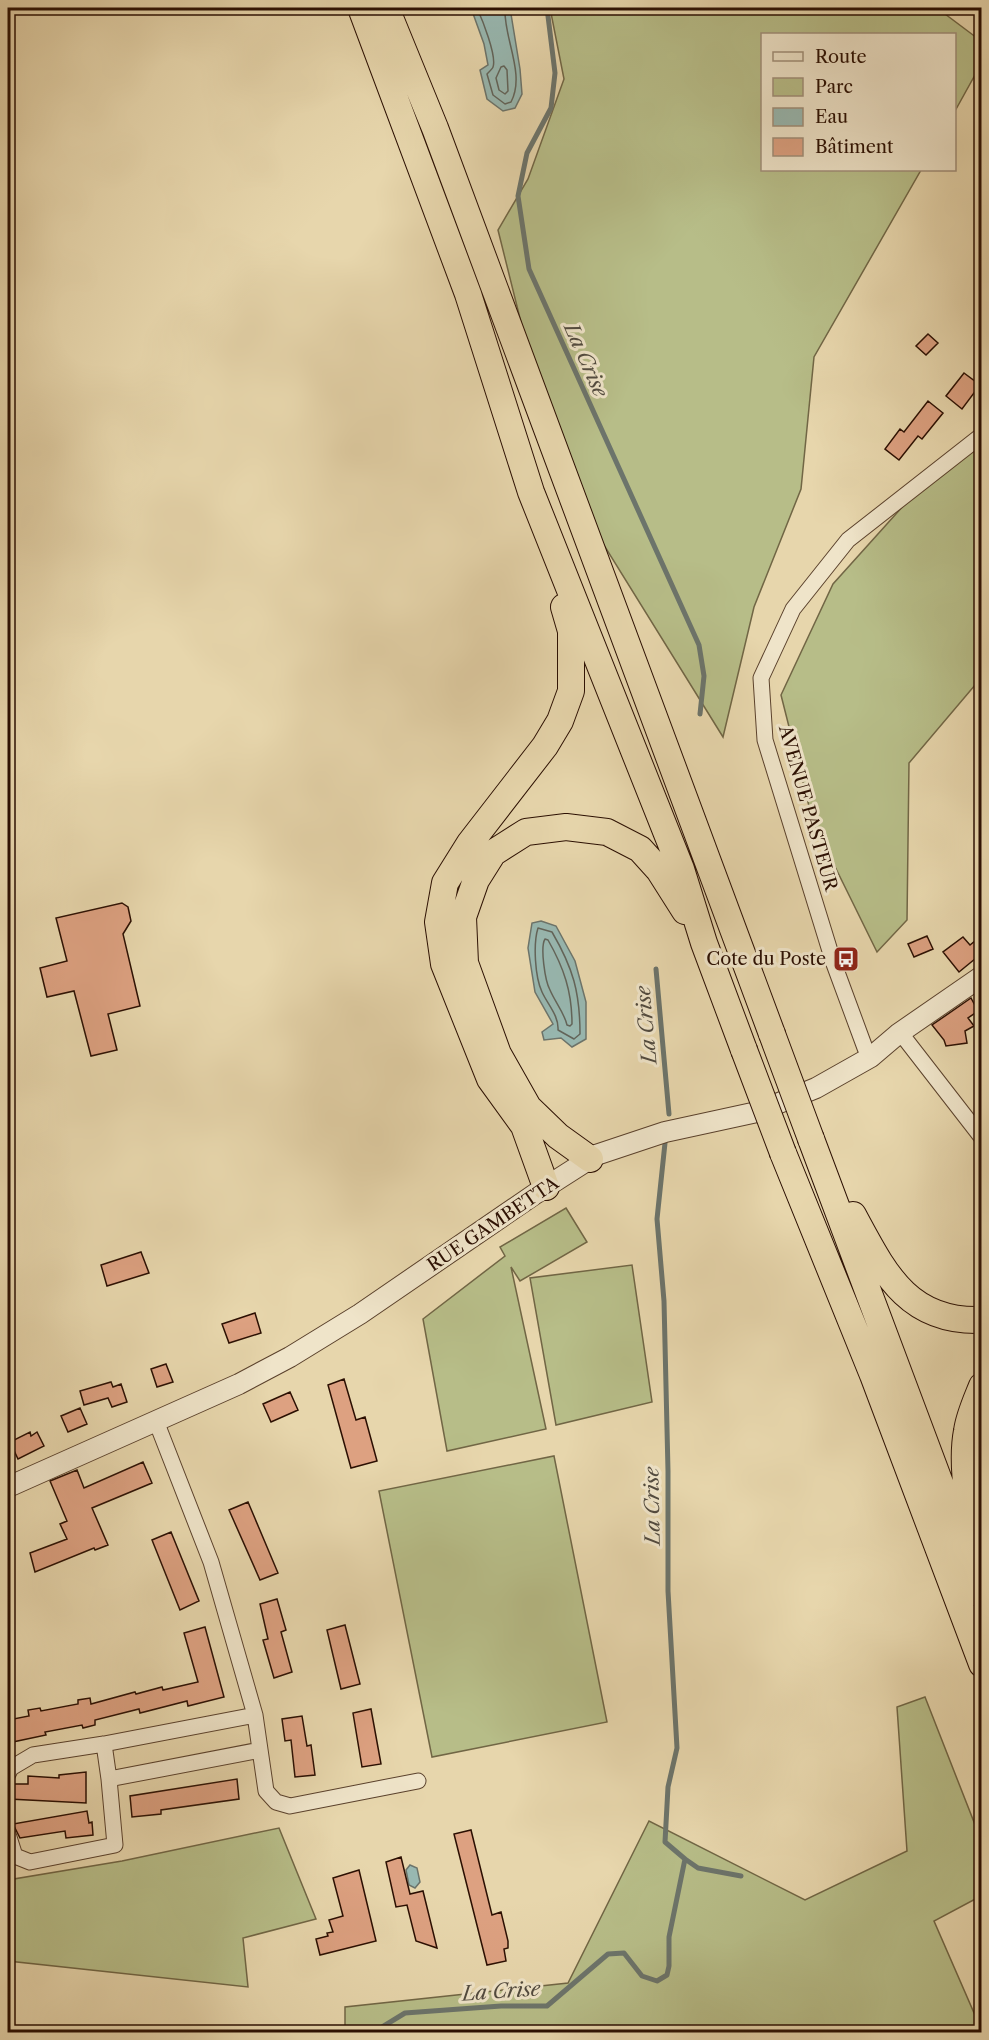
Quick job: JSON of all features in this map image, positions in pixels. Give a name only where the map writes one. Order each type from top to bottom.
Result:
[{"type":"highway","points":[[361,8],[468,294],[531,492],[571,631],[571,692],[560,721],[545,746],[470,843],[445,883],[438,922],[444,964],[490,1078],[524,1126],[546,1187]]},
{"type":"highway","points":[[386,8],[439,140],[980,1591]]},
{"type":"highway","points":[[531,492],[681,869],[704,943],[744,1050],[873,1375],[981,1664]]},
{"type":"highway","points":[[590,1159],[558,1136],[528,1107],[498,1054],[465,963],[463,917],[476,880],[493,853],[526,832],[566,827],[607,832],[640,849],[658,870],[704,943]]},
{"type":"highway","points":[[811,1139],[883,1270],[893,1282],[923,1308],[944,1317],[981,1320]]},
{"type":"highway","points":[[980,1591],[966,1480],[965,1454],[967,1431],[981,1386]]},
{"type":"street","name":"AVENUE PASTEUR","points":[[871,1057],[865,1048],[834,964],[765,740],[761,678],[793,609],[848,540],[981,435]]},
{"type":"street","name":"RUE GAMBETTA","points":[[8,1487],[239,1384],[303,1349],[360,1314],[596,1155],[665,1132],[756,1112],[816,1088],[871,1057],[898,1034],[981,976]]},
{"type":"street","points":[[898,1034],[906,1040],[981,1138]]},
{"type":"street","points":[[156,1421],[211,1562],[255,1715],[266,1791],[276,1802],[290,1806],[418,1781]]},
{"type":"street","points":[[8,1774],[11,1768],[33,1755],[255,1715]]},
{"type":"street","points":[[8,1834],[15,1856],[30,1862],[115,1845],[104,1744]]},
{"type":"street","points":[[109,1779],[260,1750]]},
{"type":"green space","points":[[550,8],[937,8],[981,41],[981,64],[956,109],[956,33],[761,33],[761,171],[920,171],[814,357],[801,489],[754,607],[723,737],[558,471],[498,230],[528,179],[564,79]]},
{"type":"green space","points":[[981,438],[981,678],[909,763],[907,920],[877,952],[813,822],[781,695],[833,584],[931,475]]},
{"type":"green space","points":[[566,1208],[587,1242],[520,1281],[511,1267],[546,1429],[447,1451],[423,1319],[505,1256],[500,1247]]},
{"type":"green space","points":[[632,1265],[652,1402],[556,1425],[530,1278]]},
{"type":"green space","points":[[554,1456],[607,1722],[432,1757],[379,1491]]},
{"type":"green space","points":[[925,1697],[981,1840],[981,1896],[934,1921],[981,2032],[345,2032],[345,2007],[568,1983],[649,1821],[805,1900],[907,1851],[897,1707]]},
{"type":"green space","points":[[279,1828],[316,1919],[243,1938],[248,1987],[8,1961],[8,1880],[122,1861]]},
{"type":"water","points":[[471,8],[510,8],[522,94],[515,108],[503,111],[487,99],[480,70],[488,65],[484,44]]},
{"type":"water","points":[[541,921],[556,926],[575,961],[586,1002],[586,1039],[572,1047],[561,1038],[544,1040],[542,1032],[553,1024],[535,992],[528,948],[532,923]]},
{"type":"water","points":[[410,1865],[417,1868],[420,1882],[415,1888],[409,1885],[406,1870]]},
{"type":"building","points":[[928,334],[938,343],[926,355],[916,346]]},
{"type":"building","points":[[964,373],[980,385],[962,409],[946,396]]},
{"type":"building","points":[[928,401],[943,413],[922,439],[918,436],[899,460],[885,449],[900,429],[904,432]]},
{"type":"building","points":[[122,903],[128,907],[131,921],[123,934],[140,1006],[108,1014],[117,1050],[91,1056],[74,991],[47,997],[40,968],[67,961],[56,918]]},
{"type":"building","points":[[927,936],[933,949],[914,957],[908,944]]},
{"type":"building","points":[[981,936],[981,954],[959,972],[943,952],[963,937],[970,945]]},
{"type":"building","points":[[971,998],[978,1011],[968,1018],[974,1026],[965,1031],[967,1043],[946,1046],[932,1025]]},
{"type":"building","points":[[141,1252],[149,1273],[107,1286],[101,1265]]},
{"type":"building","points":[[255,1313],[261,1333],[229,1343],[222,1324]]},
{"type":"building","points":[[166,1364],[173,1382],[157,1387],[151,1369]]},
{"type":"building","points":[[344,1379],[356,1420],[365,1417],[377,1461],[351,1468],[328,1385]]},
{"type":"building","points":[[111,1382],[113,1387],[121,1384],[127,1402],[112,1407],[108,1398],[84,1405],[80,1391]]},
{"type":"building","points":[[290,1392],[298,1410],[271,1422],[263,1404]]},
{"type":"building","points":[[80,1408],[87,1424],[68,1432],[61,1416]]},
{"type":"building","points":[[30,1432],[31,1436],[37,1432],[44,1446],[18,1459],[10,1442]]},
{"type":"building","points":[[143,1462],[152,1483],[92,1508],[108,1545],[95,1550],[94,1548],[35,1572],[30,1553],[67,1539],[60,1524],[67,1521],[50,1481],[77,1470],[84,1488]]},
{"type":"building","points":[[248,1502],[278,1573],[260,1580],[229,1510]]},
{"type":"building","points":[[171,1532],[199,1601],[180,1610],[152,1540]]},
{"type":"building","points":[[277,1599],[286,1630],[281,1632],[292,1672],[274,1678],[263,1640],[268,1639],[260,1604]]},
{"type":"building","points":[[345,1625],[360,1684],[341,1689],[327,1630]]},
{"type":"building","points":[[205,1627],[224,1697],[188,1706],[187,1701],[140,1713],[139,1709],[95,1720],[95,1725],[83,1728],[82,1725],[45,1732],[46,1735],[8,1743],[8,1720],[29,1716],[28,1710],[40,1708],[41,1711],[78,1704],[78,1700],[90,1698],[91,1704],[135,1692],[136,1694],[162,1687],[163,1690],[198,1682],[184,1633]]},
{"type":"building","points":[[371,1709],[381,1764],[362,1767],[353,1713]]},
{"type":"building","points":[[302,1716],[307,1746],[311,1745],[315,1775],[295,1777],[291,1740],[285,1741],[282,1719]]},
{"type":"building","points":[[86,1772],[86,1803],[9,1799],[9,1784],[28,1784],[28,1776],[59,1778],[59,1775]]},
{"type":"building","points":[[237,1779],[239,1799],[161,1810],[161,1814],[132,1817],[130,1796]]},
{"type":"building","points":[[87,1811],[89,1823],[92,1822],[93,1835],[66,1838],[65,1831],[20,1838],[13,1824]]},
{"type":"building","points":[[471,1830],[492,1915],[501,1912],[508,1941],[508,1948],[504,1949],[506,1961],[487,1965],[454,1834]]},
{"type":"building","points":[[401,1857],[410,1894],[423,1891],[437,1948],[416,1941],[407,1905],[396,1907],[386,1862]]},
{"type":"building","points":[[359,1870],[376,1941],[320,1955],[316,1939],[333,1932],[329,1920],[343,1916],[333,1878]]},
{"type":"waterway","name":"La Crise","points":[[547,8],[555,73],[551,108],[527,153],[518,196],[529,269],[699,645],[704,676],[700,714]]},
{"type":"waterway","name":"La Crise","points":[[656,969],[669,1114]]},
{"type":"waterway","name":"La Crise","points":[[374,2032],[405,2013],[501,2006],[547,2006],[608,1954],[624,1953],[642,1976],[657,1981],[667,1975],[669,1937],[685,1859],[665,1842],[668,1787],[677,1748],[668,1591],[664,1301],[657,1219],[665,1143]]},
{"type":"waterway","name":"La Crise","points":[[685,1859],[698,1868],[741,1876]]},
{"type":"place","name":"Cote du Poste","points":[[846,959]]}]
